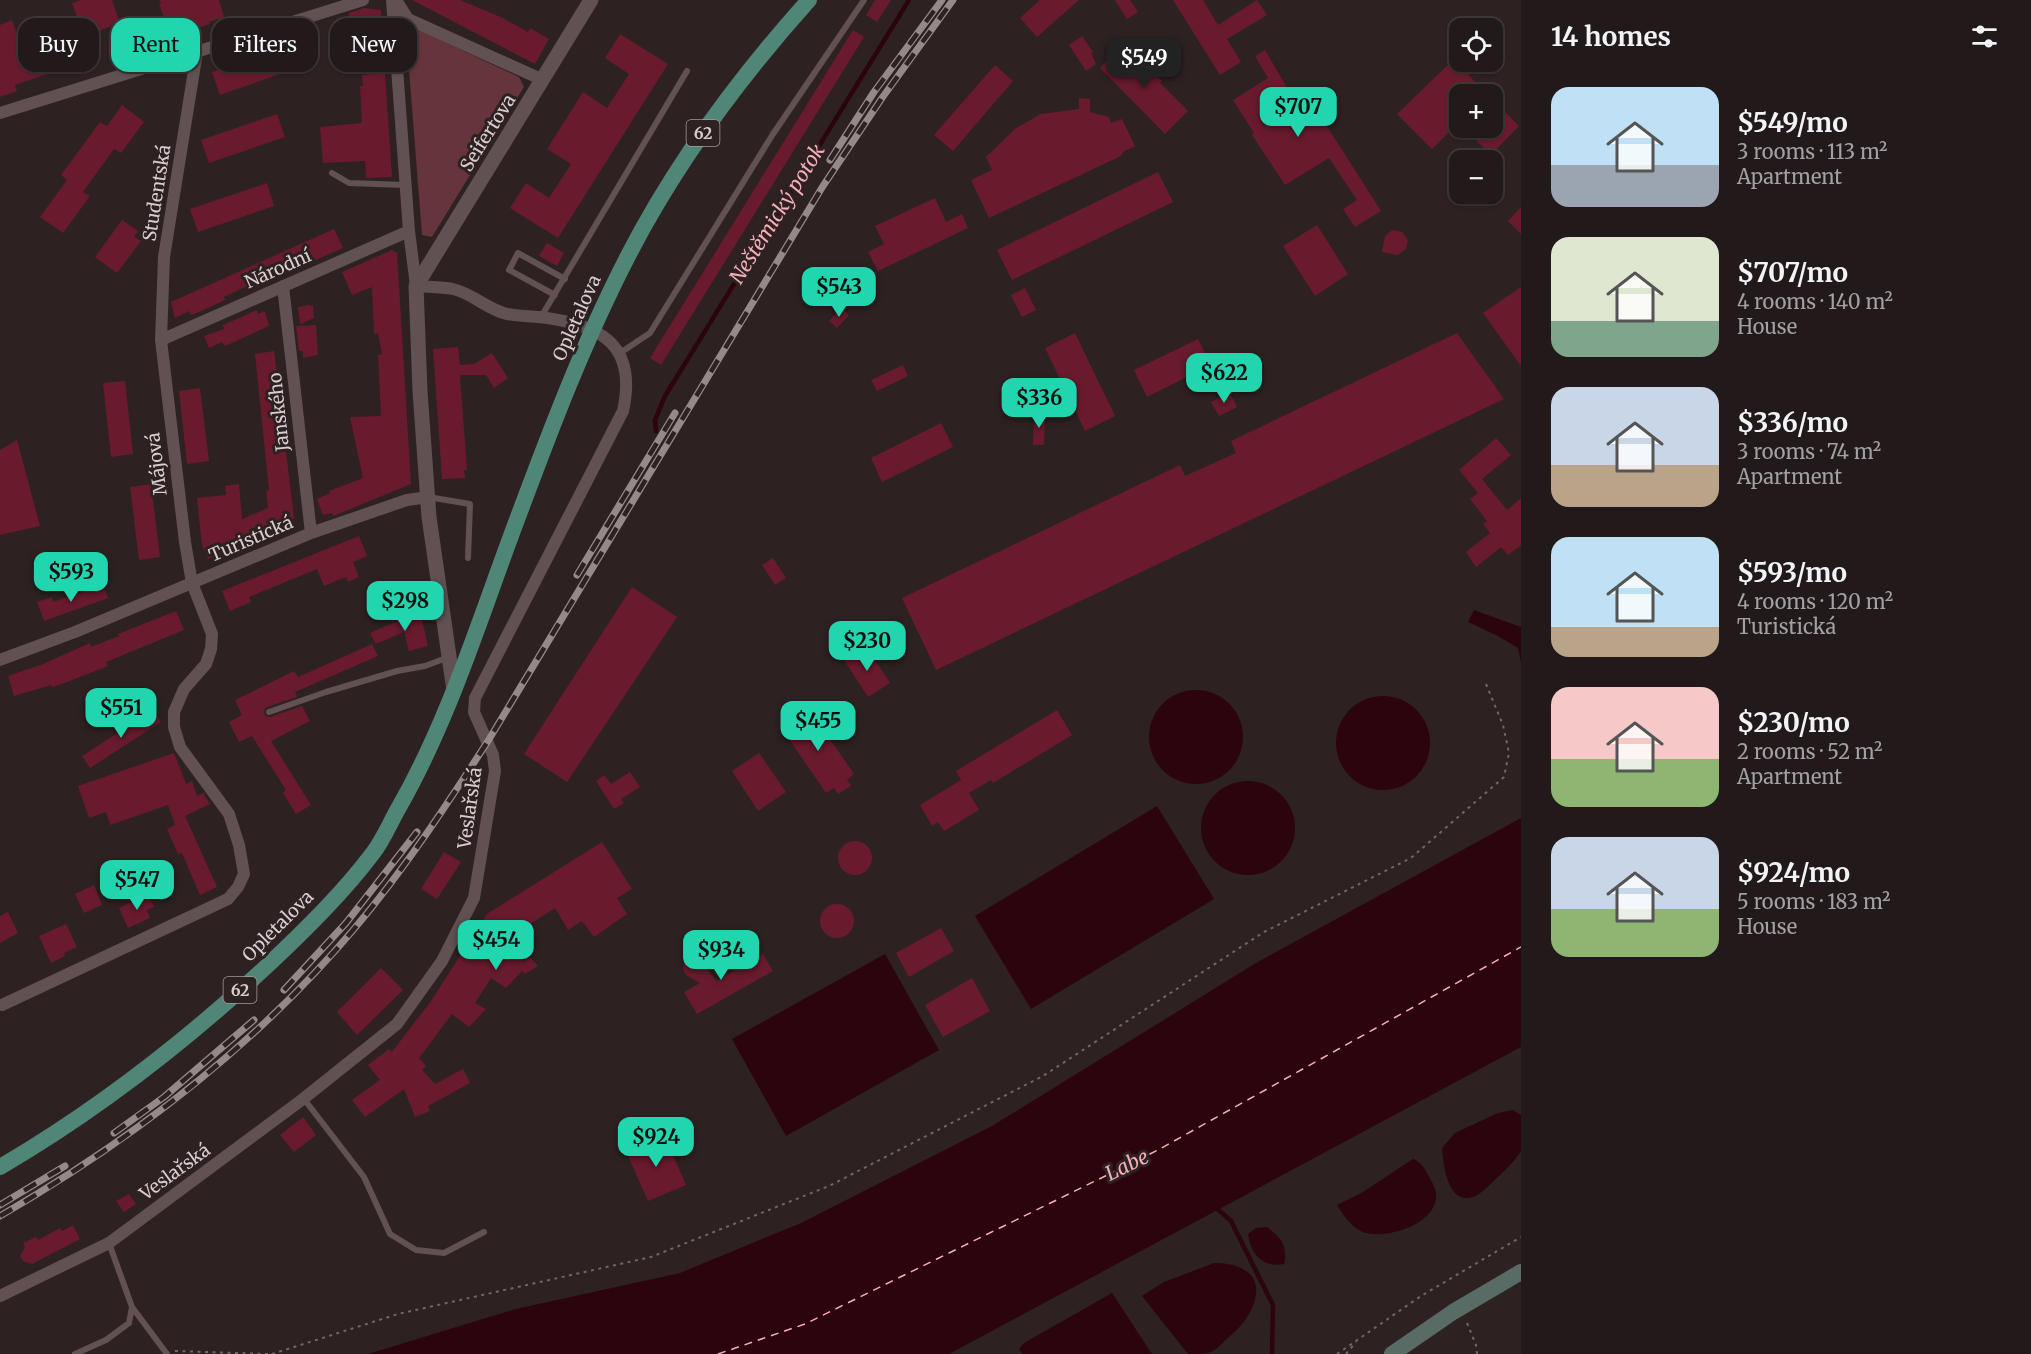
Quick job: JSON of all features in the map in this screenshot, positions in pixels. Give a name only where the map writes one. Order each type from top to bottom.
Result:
[{"type":"main road","name":"Opletalova","points":[[0,1167],[88,1109],[169,1050],[249,982],[309,926],[374,852],[415,778],[454,691],[516,520],[575,370],[616,279],[655,207],[709,124],[783,29],[809,0]]},
{"type":"main road","points":[[1392,1354],[1460,1308],[1521,1272]]},
{"type":"street","points":[[200,51],[363,0]]},
{"type":"street","points":[[392,0],[416,286],[420,391],[428,497],[454,691]]},
{"type":"street","points":[[396,0],[408,19],[543,80]]},
{"type":"street","name":"Seifertova","points":[[416,286],[591,0]]},
{"type":"street","points":[[0,113],[132,72]]},
{"type":"street","name":"Studentská","points":[[161,340],[164,257],[194,72]]},
{"type":"street","name":"Národní","points":[[161,340],[410,231]]},
{"type":"street","name":"Janského","points":[[283,286],[311,533]]},
{"type":"street","points":[[416,286],[454,289],[506,314],[577,323],[606,337],[620,353]]},
{"type":"street","name":"Májová","points":[[2,1005],[228,899],[238,887],[244,874],[243,862],[229,814],[180,747],[174,726],[174,712],[184,689],[206,664],[211,649],[212,634],[192,583],[161,340]]},
{"type":"street","name":"Veslařská","points":[[0,1296],[109,1243],[303,1099],[397,1024],[442,961],[474,898],[495,771],[493,755],[474,711],[476,698],[623,411],[627,394],[627,372],[620,353]]},
{"type":"street","name":"Turistická","points":[[0,660],[75,632],[311,533],[407,500],[428,497]]},
{"type":"lane","points":[[620,353],[651,333],[773,134],[864,0]]},
{"type":"lane","points":[[541,317],[687,71]]},
{"type":"lane","points":[[332,173],[349,183],[406,185]]},
{"type":"lane","points":[[555,295],[508,270],[518,253],[564,279]]},
{"type":"lane","name":"Turistická","points":[[428,497],[470,504],[468,558]]},
{"type":"lane","points":[[269,712],[326,692],[397,671],[424,666],[449,657]]},
{"type":"lane","points":[[303,1099],[364,1178],[390,1234],[416,1250],[444,1253],[484,1232]]},
{"type":"lane","points":[[109,1243],[132,1307],[165,1352]]},
{"type":"lane","points":[[75,1354],[106,1340],[129,1323],[132,1307]]},
{"type":"path","points":[[165,1352],[270,1354],[398,1314],[651,1257],[829,1186],[1043,1076],[1264,932],[1411,858],[1504,777],[1509,753],[1503,725],[1486,684]]},
{"type":"path","points":[[1337,1354],[1421,1296],[1521,1237]]},
{"type":"path","points":[[1460,1308],[1476,1345],[1477,1354]]},
{"type":"path","points":[[1346,1354],[1357,1340]]},
{"type":"shaded area","points":[[417,29],[519,77],[524,87],[432,237],[422,235],[409,72],[417,72]]},
{"type":"water","points":[[1474,610],[1521,627],[1521,663],[1518,648],[1468,622]]},
{"type":"water","points":[[1196,690],[1214,694],[1229,704],[1239,719],[1243,737],[1239,755],[1229,770],[1214,780],[1196,784],[1178,780],[1163,770],[1153,755],[1149,737],[1153,719],[1163,704],[1178,694]]},
{"type":"water","points":[[1383,696],[1401,700],[1416,710],[1426,725],[1430,743],[1426,761],[1416,776],[1401,786],[1383,790],[1365,786],[1350,776],[1340,761],[1336,743],[1340,725],[1350,710],[1365,700]]},
{"type":"water","points":[[1248,781],[1266,785],[1281,795],[1291,810],[1295,828],[1291,846],[1281,861],[1266,871],[1248,875],[1230,871],[1215,861],[1205,846],[1201,828],[1205,810],[1215,795],[1230,785]]},
{"type":"water","points":[[1157,806],[1214,899],[1031,1009],[975,916]]},
{"type":"water","name":"Labe","points":[[1521,818],[1521,1047],[949,1354],[368,1354],[516,1309],[680,1273],[801,1223],[992,1126],[1256,963]]},
{"type":"water","points":[[885,954],[939,1050],[786,1136],[732,1039]]},
{"type":"water","points":[[1513,1110],[1521,1115],[1521,1151],[1489,1186],[1472,1197],[1461,1197],[1455,1193],[1447,1179],[1442,1148],[1455,1133],[1498,1113]]},
{"type":"water","points":[[1413,1159],[1424,1168],[1436,1192],[1433,1207],[1427,1215],[1407,1228],[1384,1234],[1363,1232],[1345,1217],[1337,1205],[1363,1192]]},
{"type":"water","points":[[1267,1227],[1282,1242],[1285,1252],[1284,1264],[1264,1262],[1252,1248],[1248,1234],[1256,1228]]},
{"type":"water","points":[[1214,1263],[1236,1266],[1251,1275],[1255,1282],[1255,1300],[1243,1322],[1216,1349],[1206,1353],[1188,1354],[1142,1296],[1164,1282]]},
{"type":"water","points":[[1112,1293],[1152,1354],[1022,1354],[1019,1349],[1024,1343]]},
{"type":"building","points":[[81,0],[112,0],[118,18],[111,18],[111,26],[99,31],[99,18],[78,18],[72,3]]},
{"type":"building","points":[[160,0],[219,0],[224,17],[212,18],[210,24],[200,27],[200,18],[164,18],[159,4],[161,4]]},
{"type":"building","points":[[412,0],[460,0],[503,18],[528,32],[530,28],[549,39],[535,64]]},
{"type":"building","points":[[875,0],[891,0],[877,22],[866,15]]},
{"type":"building","points":[[1040,0],[1079,0],[1037,37],[1020,18]]},
{"type":"building","points":[[1115,0],[1130,0],[1138,12],[1127,19]]},
{"type":"building","points":[[1173,0],[1203,0],[1218,25],[1257,0],[1267,15],[1227,39],[1241,62],[1220,75]]},
{"type":"building","points":[[364,8],[381,10],[381,18],[349,18],[349,13]]},
{"type":"building","points":[[12,20],[18,38],[18,72],[53,72],[15,85],[17,91],[0,97],[0,25]]},
{"type":"building","points":[[853,30],[864,37],[661,365],[650,358]]},
{"type":"building","points":[[620,34],[668,64],[558,238],[510,208],[526,183],[549,198],[571,164],[547,149],[583,92],[607,108],[629,74],[605,58]]},
{"type":"building","points":[[1082,36],[1093,52],[1091,53],[1096,64],[1086,71],[1069,45]]},
{"type":"building","points":[[1123,45],[1151,74],[1152,72],[1162,81],[1160,83],[1188,111],[1165,134],[1100,68]]},
{"type":"building","points":[[1265,50],[1297,105],[1309,98],[1381,211],[1355,227],[1343,209],[1357,200],[1329,158],[1285,185],[1252,135],[1254,133],[1233,100],[1268,78],[1255,56]]},
{"type":"building","points":[[1449,64],[1449,72],[1465,72],[1478,84],[1449,84],[1449,132],[1432,149],[1397,114]]},
{"type":"building","points":[[995,65],[1013,81],[953,151],[934,135]]},
{"type":"building","points":[[212,72],[286,72],[220,95]]},
{"type":"building","points":[[385,73],[392,177],[366,178],[365,161],[323,163],[320,127],[362,123],[360,86],[363,86],[362,75]]},
{"type":"building","points":[[1079,98],[1090,99],[1090,112],[1109,117],[1111,123],[1122,119],[1135,146],[1123,152],[1121,156],[989,218],[971,180],[992,170],[986,157],[1016,128],[1041,114],[1079,109]]},
{"type":"building","points":[[122,105],[144,122],[121,153],[114,149],[83,192],[90,196],[63,233],[40,217],[67,180],[61,175],[100,122],[107,126]]},
{"type":"building","points":[[1503,110],[1519,126],[1496,150],[1486,150],[1474,138],[1503,138]]},
{"type":"building","points":[[277,114],[285,137],[209,163],[201,140]]},
{"type":"building","points":[[1158,172],[1173,202],[1012,280],[997,250]]},
{"type":"building","points":[[267,183],[274,206],[198,232],[190,209]]},
{"type":"building","points":[[935,198],[946,222],[962,214],[968,228],[878,271],[868,252],[884,244],[875,226]]},
{"type":"building","points":[[1521,207],[1521,234],[1508,221]]},
{"type":"building","points":[[122,220],[138,231],[134,237],[141,241],[117,273],[95,257]]},
{"type":"building","points":[[1317,225],[1348,274],[1315,296],[1283,246]]},
{"type":"building","points":[[334,229],[343,248],[302,266],[301,262],[279,272],[281,275],[247,290],[245,287],[224,297],[225,300],[199,312],[191,315],[189,311],[175,318],[171,302]]},
{"type":"building","points":[[1392,230],[1402,232],[1408,240],[1406,249],[1398,255],[1382,252],[1385,236]]},
{"type":"building","points":[[547,243],[564,253],[557,266],[539,256]]},
{"type":"building","points":[[392,250],[397,253],[411,484],[333,516],[332,513],[323,515],[317,499],[330,493],[329,491],[363,478],[350,417],[381,416],[378,355],[382,354],[378,333],[374,334],[372,287],[352,295],[342,272]]},
{"type":"building","points":[[1521,287],[1521,366],[1483,313]]},
{"type":"building","points":[[1025,288],[1036,310],[1022,317],[1011,295]]},
{"type":"building","points":[[313,306],[314,318],[300,324],[298,307]]},
{"type":"building","points":[[841,308],[849,315],[837,328],[829,321]]},
{"type":"building","points":[[257,310],[258,314],[265,311],[269,326],[225,346],[222,342],[209,348],[204,336],[224,329],[223,325]]},
{"type":"building","points":[[316,325],[318,355],[303,358],[303,351],[299,351],[296,326]]},
{"type":"building","points":[[1075,333],[1115,416],[1085,431],[1045,348]]},
{"type":"building","points":[[1457,333],[1504,399],[936,670],[902,598],[1180,465],[1185,476],[1236,453],[1231,441]]},
{"type":"building","points":[[1198,339],[1211,365],[1147,397],[1134,370]]},
{"type":"building","points":[[458,347],[460,365],[474,364],[492,353],[508,378],[494,388],[486,375],[460,375],[467,470],[464,470],[465,478],[442,479],[433,349]]},
{"type":"building","points":[[274,351],[294,518],[289,527],[208,559],[202,545],[197,498],[226,495],[225,486],[239,484],[242,519],[268,508],[266,491],[269,490],[255,354]]},
{"type":"building","points":[[903,365],[908,376],[877,391],[871,380]]},
{"type":"building","points":[[125,381],[133,454],[111,457],[103,383]]},
{"type":"building","points":[[200,388],[209,461],[187,464],[179,391]]},
{"type":"building","points":[[1230,393],[1237,407],[1219,416],[1211,402]]},
{"type":"building","points":[[1034,412],[1045,413],[1044,445],[1033,445]]},
{"type":"building","points":[[941,423],[953,447],[882,482],[871,458]]},
{"type":"building","points":[[1496,438],[1511,455],[1482,479],[1507,510],[1521,498],[1521,545],[1508,555],[1501,547],[1476,567],[1466,552],[1490,533],[1483,524],[1487,521],[1470,499],[1478,493],[1459,470]]},
{"type":"building","points":[[17,440],[40,526],[0,535],[0,450]]},
{"type":"building","points":[[151,484],[160,557],[139,560],[130,487]]},
{"type":"building","points":[[359,536],[367,556],[353,562],[359,577],[348,582],[346,577],[324,586],[317,569],[249,597],[251,602],[230,611],[222,591]]},
{"type":"building","points":[[773,558],[786,578],[775,585],[762,565]]},
{"type":"building","points":[[103,585],[108,598],[44,621],[37,602],[52,597],[53,602]]},
{"type":"building","points":[[632,587],[677,617],[567,782],[524,754]]},
{"type":"building","points":[[176,611],[184,630],[106,662],[108,666],[62,684],[14,696],[8,676],[43,664],[90,643],[91,647]]},
{"type":"building","points":[[420,611],[428,646],[409,651],[404,632],[376,644],[370,633]]},
{"type":"building","points":[[372,644],[378,656],[295,692],[297,697],[264,710],[265,716],[270,717],[302,706],[310,721],[271,741],[311,805],[296,814],[283,793],[286,790],[252,736],[239,742],[229,722],[242,715],[235,700],[294,671],[298,677]]},
{"type":"building","points":[[866,646],[890,683],[868,697],[844,660]]},
{"type":"building","points":[[808,707],[854,774],[847,780],[851,786],[838,794],[834,788],[826,793],[780,726]]},
{"type":"building","points":[[153,710],[161,722],[90,768],[82,756]]},
{"type":"building","points":[[1057,710],[1072,735],[993,783],[991,780],[969,793],[979,810],[944,831],[938,822],[932,826],[920,805],[961,780],[956,771]]},
{"type":"building","points":[[174,753],[186,784],[192,781],[197,796],[203,793],[210,804],[185,816],[217,887],[200,895],[182,853],[178,854],[167,829],[175,825],[168,805],[110,825],[106,812],[89,818],[78,786]]},
{"type":"building","points":[[759,753],[786,792],[758,811],[732,771]]},
{"type":"building","points":[[630,772],[640,787],[621,799],[624,803],[614,809],[596,781],[604,775],[611,784]]},
{"type":"building","points":[[855,841],[867,846],[872,858],[867,870],[855,875],[843,870],[838,858],[843,846]]},
{"type":"building","points":[[602,842],[632,889],[617,898],[627,914],[594,937],[582,921],[568,930],[555,908],[505,940],[524,961],[529,956],[538,966],[525,974],[522,971],[506,988],[491,978],[475,1003],[486,1009],[469,1027],[452,1014],[419,1058],[426,1066],[422,1070],[435,1084],[463,1069],[470,1083],[428,1106],[430,1111],[415,1117],[404,1089],[365,1117],[352,1100],[380,1080],[368,1065],[389,1049],[392,1052],[431,1001],[487,914]]},
{"type":"building","points":[[444,852],[461,862],[437,899],[421,889]]},
{"type":"building","points":[[94,885],[102,905],[84,913],[75,894]]},
{"type":"building","points":[[148,894],[154,907],[147,910],[150,918],[128,928],[119,908]]},
{"type":"building","points":[[837,904],[849,909],[854,921],[849,933],[837,938],[825,933],[820,921],[825,909]]},
{"type":"building","points":[[8,912],[18,933],[0,943],[0,916]]},
{"type":"building","points":[[66,924],[77,947],[51,963],[39,936]]},
{"type":"building","points":[[941,928],[954,951],[909,977],[896,953]]},
{"type":"building","points":[[695,953],[716,981],[763,954],[773,971],[697,1014],[684,992],[700,983],[686,975],[683,969],[684,962]]},
{"type":"building","points":[[381,968],[403,990],[357,1035],[337,1012]]},
{"type":"building","points":[[972,978],[990,1011],[943,1037],[925,1005]]},
{"type":"building","points":[[303,1117],[316,1135],[294,1152],[280,1135]]},
{"type":"building","points":[[653,1135],[656,1143],[666,1139],[686,1185],[648,1201],[628,1156],[641,1150],[637,1142]]},
{"type":"building","points":[[129,1194],[136,1204],[124,1212],[116,1201]]},
{"type":"building","points":[[73,1225],[80,1239],[32,1264],[23,1261],[20,1256],[25,1247],[23,1243],[36,1237],[38,1240],[60,1228],[62,1231]]},
{"type":"waterway","name":"Neštěmický potok","points":[[656,431],[655,420],[665,396],[909,0]]},
{"type":"waterway","points":[[1214,1206],[1231,1221],[1273,1305],[1272,1354]]},
{"type":"ferry route","points":[[718,1354],[805,1324],[1158,1150],[1521,947]]},
{"type":"railway","points":[[830,160],[874,92],[942,0]]},
{"type":"railway","points":[[0,1216],[97,1156],[189,1088],[275,1013],[316,972],[372,907],[424,837],[488,741],[823,186],[882,98],[953,0]]},
{"type":"railway","points":[[577,575],[675,413]]},
{"type":"railway","points":[[284,990],[346,923],[417,832]]},
{"type":"railway","points":[[114,1133],[164,1097],[254,1020]]},
{"type":"railway","points":[[0,1205],[65,1166]]}]
